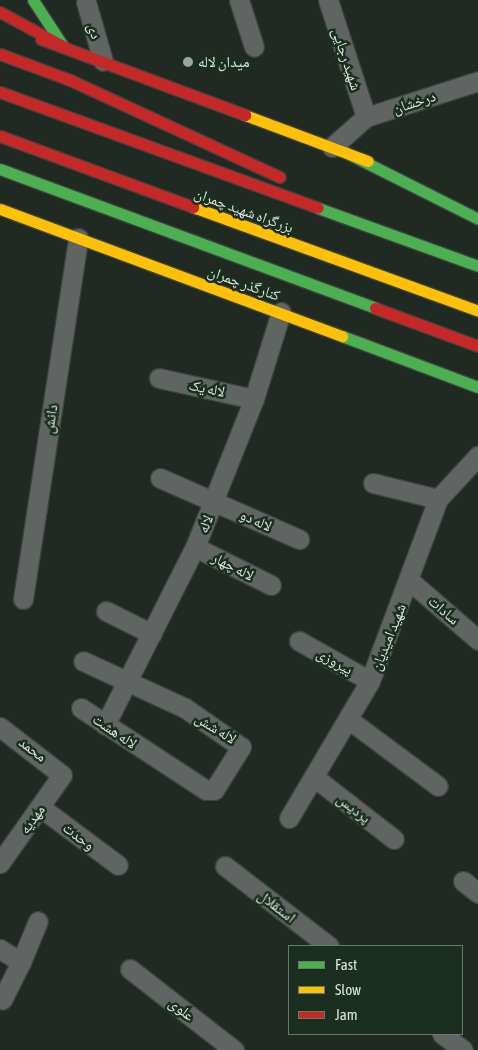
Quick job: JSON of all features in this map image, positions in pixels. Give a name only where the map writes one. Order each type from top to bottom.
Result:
[{"type":"main road","points":[[33,0],[63,46]]},
{"type":"main road","points":[[0,12],[63,46]]},
{"type":"main road","points":[[0,26],[63,46],[338,149],[478,207]]},
{"type":"main road","points":[[0,54],[70,80],[450,255]]},
{"type":"main road","name":"بزرگراه شهید چمران","points":[[0,92],[478,266]]},
{"type":"main road","name":"بزرگراه شهید چمران","points":[[0,136],[478,312]]},
{"type":"main road","points":[[338,149],[478,219]]},
{"type":"main road","points":[[0,169],[478,346]]},
{"type":"main road","name":"کنارگذر چمران","points":[[0,209],[281,312],[478,387]]},
{"type":"main road","points":[[285,275],[478,358]]},
{"type":"street","points":[[239,0],[254,47]]},
{"type":"street","name":"شهید رجایی","points":[[328,0],[360,122]]},
{"type":"street","name":"دی","points":[[86,2],[104,61]]},
{"type":"street","name":"درخشان","points":[[360,122],[478,81]]},
{"type":"street","points":[[338,149],[360,122]]},
{"type":"street","name":"دانش","points":[[23,599],[78,238]]},
{"type":"street","name":"لاله","points":[[106,725],[195,546],[254,399],[281,312]]},
{"type":"street","name":"لاله یک","points":[[159,378],[254,399]]},
{"type":"street","name":"شهید امیدیان","points":[[289,818],[370,681],[410,581],[438,499],[474,469]]},
{"type":"street","name":"لاله دو","points":[[160,478],[299,539]]},
{"type":"street","points":[[373,483],[438,499]]},
{"type":"street","name":"لاله چهار","points":[[195,546],[271,585]]},
{"type":"street","name":"سادات","points":[[410,581],[478,640]]},
{"type":"street","points":[[106,611],[152,634]]},
{"type":"street","name":"پیروزی","points":[[300,641],[370,681]]},
{"type":"street","points":[[83,661],[128,680]]},
{"type":"street","name":"لاله شش","points":[[128,680],[185,708],[242,744],[214,790],[206,790],[149,754]]},
{"type":"street","name":"لاله هشت","points":[[81,708],[149,754]]},
{"type":"street","points":[[348,719],[438,786]]},
{"type":"street","name":"محمد","points":[[0,726],[62,775]]},
{"type":"street","name":"مهدیه","points":[[1,859],[62,775]]},
{"type":"street","name":"پردیس","points":[[314,777],[394,839]]},
{"type":"street","name":"وحدت","points":[[40,807],[118,865]]},
{"type":"street","name":"استقلال","points":[[225,866],[327,945]]},
{"type":"street","points":[[463,881],[478,893]]},
{"type":"street","points":[[2,1000],[21,962],[38,921]]},
{"type":"street","points":[[0,949],[21,962]]},
{"type":"street","name":"علوی","points":[[130,969],[234,1050]]},
{"type":"street","points":[[443,1035],[463,1050]]},
{"type":"traffic: fast","points":[[33,0],[63,46]]},
{"type":"traffic: fast","points":[[345,152],[478,219]]},
{"type":"traffic: fast","points":[[0,169],[375,308]]},
{"type":"traffic: fast","points":[[318,208],[478,266]]},
{"type":"traffic: fast","points":[[342,336],[478,387]]},
{"type":"traffic: slow","points":[[245,115],[368,161]]},
{"type":"traffic: slow","points":[[193,207],[478,311]]},
{"type":"traffic: slow","points":[[0,209],[342,336]]},
{"type":"traffic: jam","points":[[0,12],[63,46]]},
{"type":"traffic: jam","points":[[41,39],[245,115]]},
{"type":"traffic: jam","points":[[0,54],[70,80],[280,177]]},
{"type":"traffic: jam","points":[[0,92],[318,208]]},
{"type":"traffic: jam","points":[[0,136],[193,207]]},
{"type":"traffic: jam","points":[[375,308],[478,346]]},
{"type":"place","name":"میدان لاله","points":[[188,62]]}]
